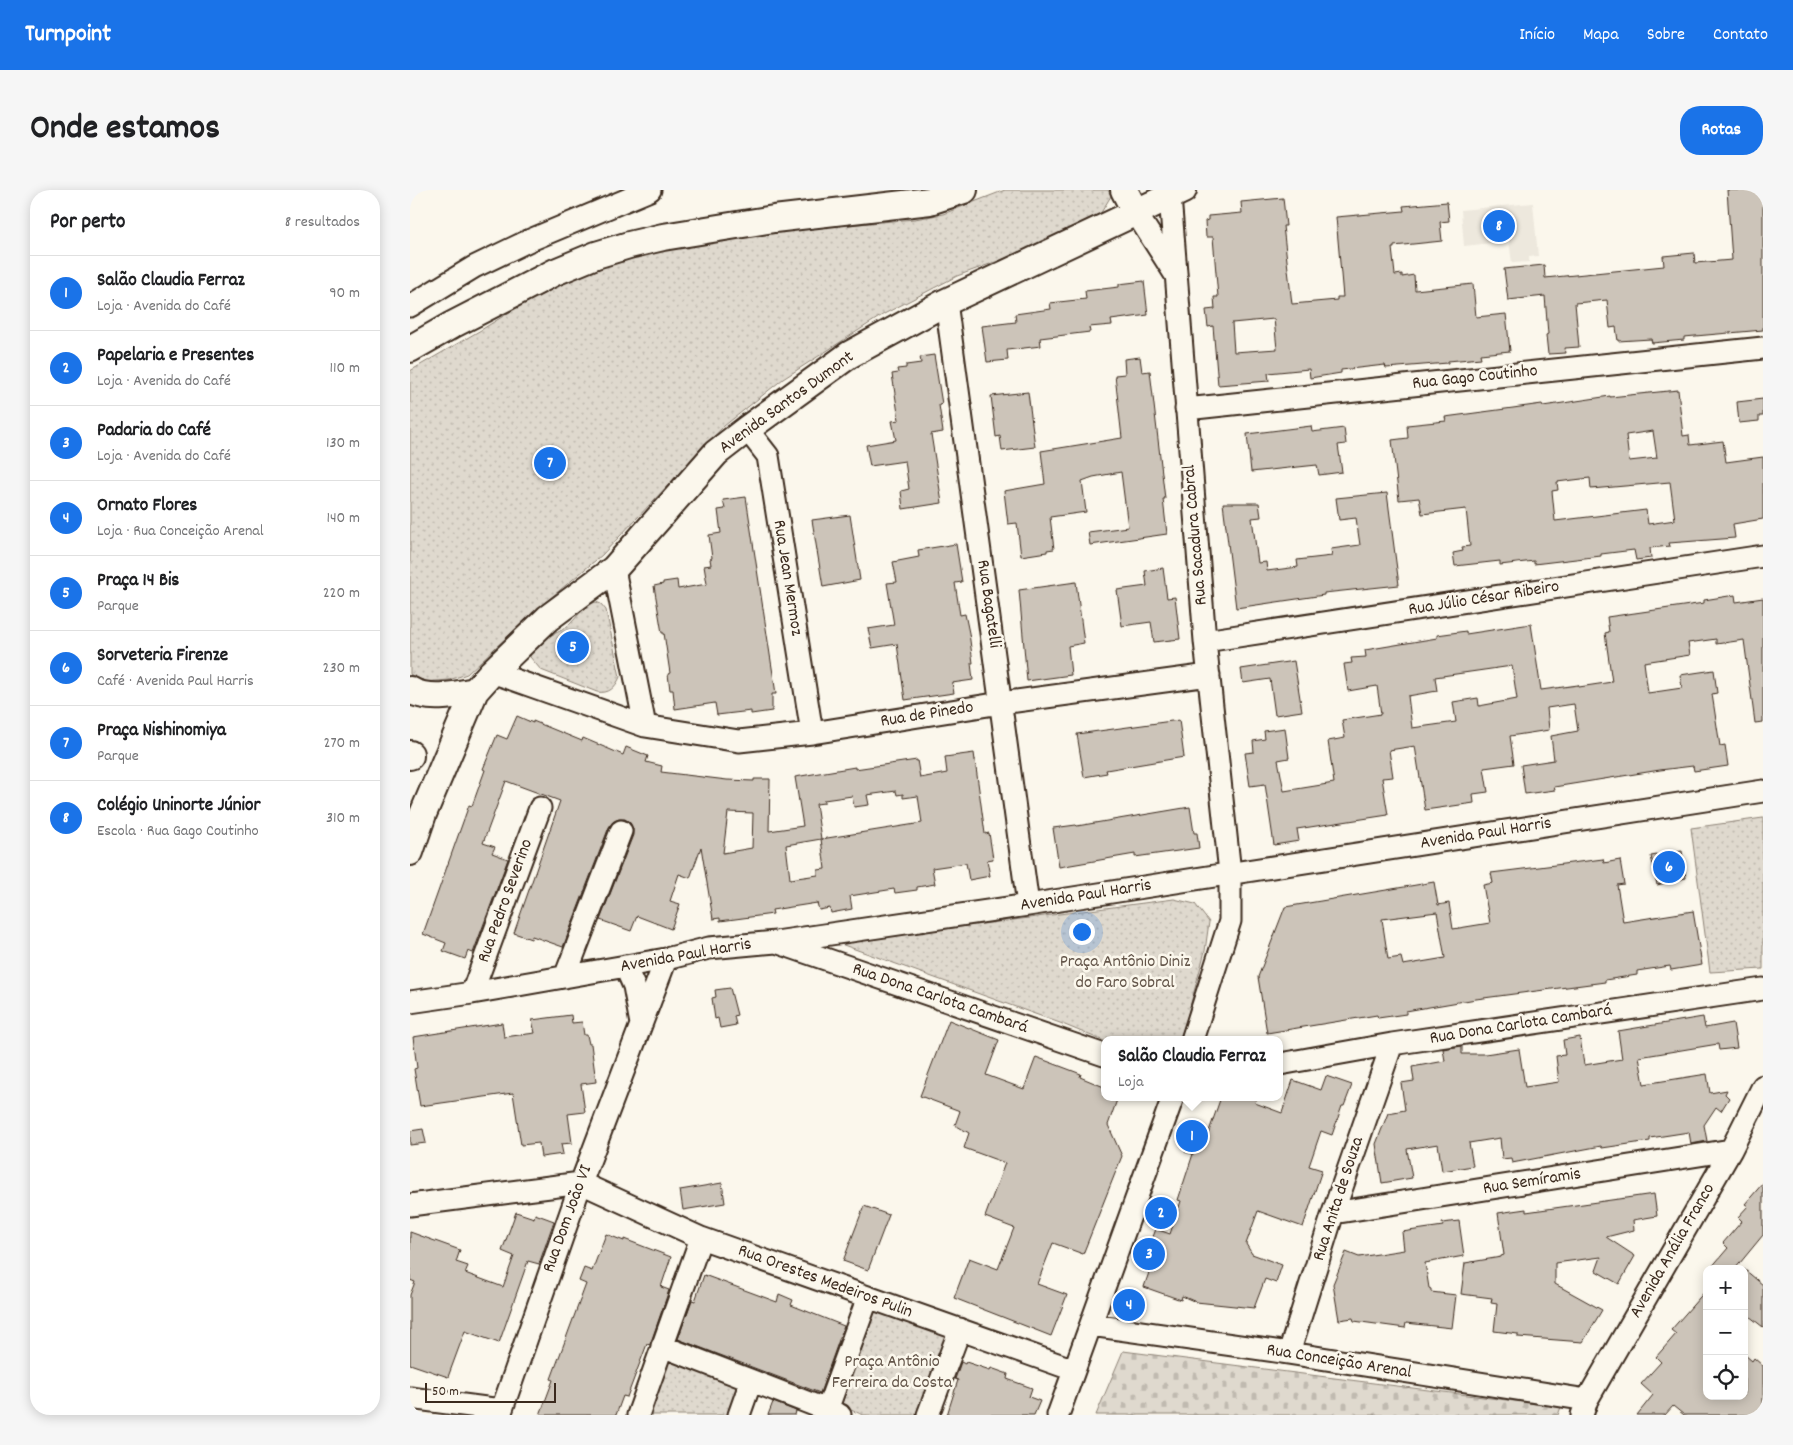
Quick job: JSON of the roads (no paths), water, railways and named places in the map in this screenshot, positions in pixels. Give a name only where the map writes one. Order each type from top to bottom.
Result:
[{"type":"main road","points":[[410,349],[555,272],[629,244],[774,219],[930,201],[964,190]]},
{"type":"main road","points":[[1124,190],[1136,214]]},
{"type":"main road","name":"Avenida Santos Dumont","points":[[410,852],[416,812],[475,691],[548,618],[614,569],[716,453],[849,356],[946,302],[1136,214],[1176,193]]},
{"type":"main road","points":[[410,690],[415,693],[434,696],[475,691]]},
{"type":"street","points":[[410,306],[474,267],[528,241],[650,190]]},
{"type":"street","name":"Rua Sacadura Cabral","points":[[1176,193],[1177,276],[1186,409],[1205,641],[1230,873],[1230,921],[1193,1036]]},
{"type":"street","points":[[1136,214],[1177,276]]},
{"type":"street","name":"Rua Bagatelli","points":[[946,302],[1028,905]]},
{"type":"street","name":"Rua Gago Coutinho","points":[[1186,409],[1763,348]]},
{"type":"street","name":"Rua Jean Mermoz","points":[[747,429],[768,456],[812,733]]},
{"type":"street","name":"Rua Júlio César Ribeiro","points":[[1205,641],[1763,556]]},
{"type":"street","points":[[614,569],[646,726]]},
{"type":"street","name":"Rua de Pinedo","points":[[492,672],[646,726],[739,741],[812,733],[1001,702],[1209,675]]},
{"type":"street","name":"Avenida Paul Harris","points":[[410,1002],[666,959],[709,948],[776,942],[1028,905],[1763,791]]},
{"type":"street","name":"Rua Pedro Severino","points":[[472,993],[540,808]]},
{"type":"street","points":[[565,977],[621,831]]},
{"type":"street","name":"Rua Dona Carlota Cambará","points":[[776,942],[1101,1054]]},
{"type":"street","name":"Rua Dom João VI","points":[[500,1413],[581,1183],[666,959]]},
{"type":"street","points":[[626,966],[634,986],[641,1025]]},
{"type":"street","name":"Rua Dona Carlota Cambará","points":[[1283,1063],[1392,1044],[1763,989]]},
{"type":"street","name":"Rua Anita de Souza","points":[[1289,1354],[1333,1213],[1392,1044]]},
{"type":"street","name":"Avenida Anália Franco","points":[[1584,1408],[1731,1150],[1763,1086]]},
{"type":"street","points":[[1058,1415],[1172,1101]]},
{"type":"street","name":"Rua Semíramis","points":[[1333,1213],[1731,1150]]},
{"type":"street","points":[[410,1205],[581,1183]]},
{"type":"street","name":"Rua Orestes Medeiros Pulin","points":[[581,1183],[701,1238],[1074,1370]]},
{"type":"street","points":[[638,1415],[701,1238]]},
{"type":"street","points":[[662,1346],[833,1412],[868,1297]]},
{"type":"street","name":"Rua Conceição Arenal","points":[[1091,1325],[1289,1354],[1584,1408]]},
{"type":"street","points":[[928,1415],[960,1329]]},
{"type":"street","points":[[739,1415],[751,1381]]},
{"type":"street","points":[[410,1398],[500,1413]]},
{"type":"place","name":"Colégio Uninorte Júnior","points":[[1499,226]]},
{"type":"place","name":"Praça Nishinomiya","points":[[550,463]]},
{"type":"place","name":"Praça 14 Bis","points":[[573,647]]},
{"type":"place","name":"Sorveteria Firenze","points":[[1669,867]]},
{"type":"place","name":"Salão Claudia Ferraz","points":[[1192,1136]]},
{"type":"place","name":"Papelaria e Presentes","points":[[1161,1213]]},
{"type":"place","name":"Padaria do Café","points":[[1149,1254]]},
{"type":"place","name":"Ornato Flores","points":[[1129,1305]]},
{"type":"park label","name":"Praça Antônio Diniz do Faro Sobral","points":[[1125,972]]},
{"type":"park label","name":"Praça Antônio Ferreira da Costa","points":[[892,1372]]}]
